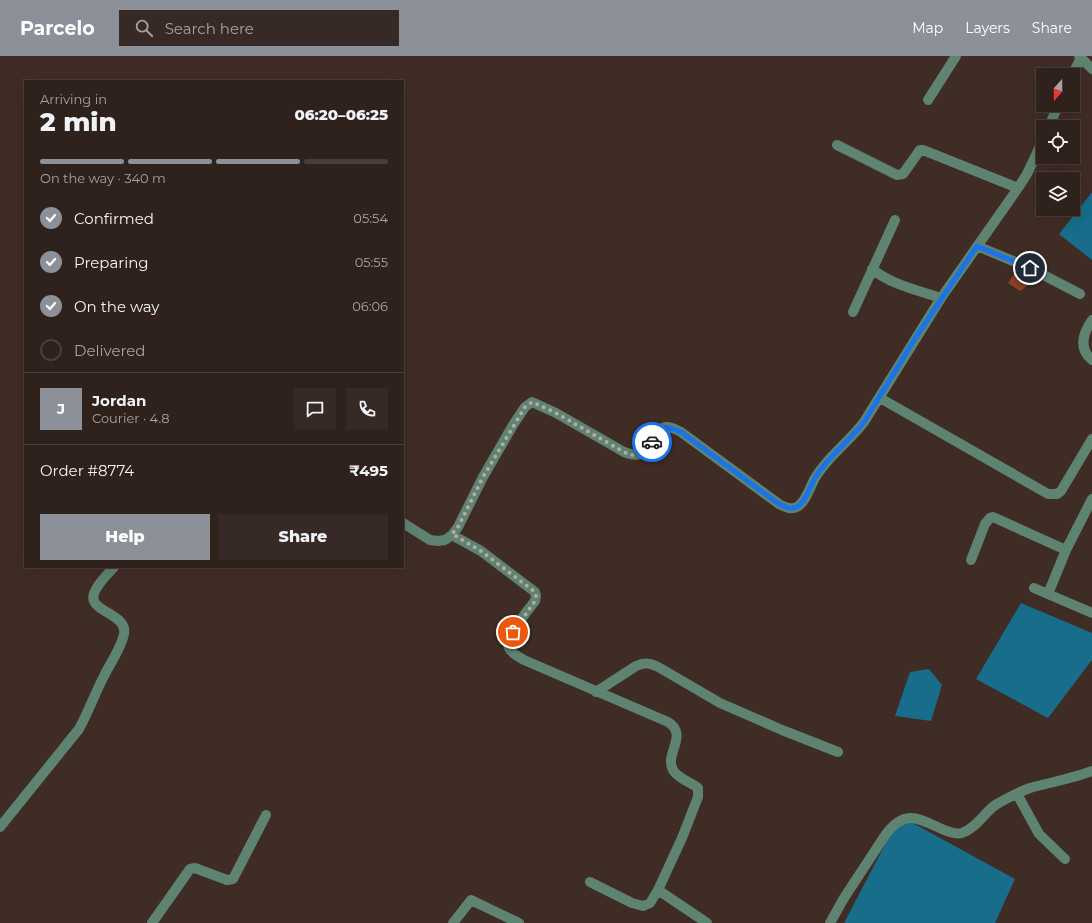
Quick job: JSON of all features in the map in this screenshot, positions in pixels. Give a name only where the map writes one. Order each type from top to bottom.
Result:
[{"type":"street","points":[[928,100],[956,56]]},
{"type":"street","points":[[1075,68],[1080,57],[1092,68]]},
{"type":"street","points":[[837,145],[896,176],[903,174],[920,150],[923,150],[1018,188]]},
{"type":"street","points":[[404,524],[430,540],[445,540],[452,534],[458,527],[483,477],[513,425],[525,407],[532,402],[556,413],[632,456],[637,456],[644,453],[660,430],[666,427],[673,428],[681,432],[779,504],[791,508],[797,507],[802,503],[816,477],[829,460],[855,434],[864,422],[941,298],[1018,188],[1036,155]]},
{"type":"street","points":[[852,312],[895,220]]},
{"type":"street","points":[[977,246],[1030,268],[1080,294]]},
{"type":"street","points":[[872,269],[897,284],[941,298]]},
{"type":"street","points":[[1092,320],[1082,339],[1084,350],[1092,360]]},
{"type":"street","points":[[880,398],[1048,494],[1057,494],[1061,491],[1092,439]]},
{"type":"street","points":[[1048,594],[1066,550],[1092,499]]},
{"type":"street","points":[[971,560],[984,524],[993,517],[1066,550]]},
{"type":"street","points":[[452,534],[481,551],[535,592],[535,601],[517,625],[509,640],[509,648],[512,652],[524,660],[674,726],[676,729],[677,736],[671,764],[672,769],[676,774],[698,788],[698,797],[682,838],[658,890],[650,903],[643,906],[632,904],[590,882]]},
{"type":"street","points":[[0,827],[79,728],[121,643],[124,634],[122,623],[96,605],[93,600],[95,591],[113,568]]},
{"type":"street","points":[[1034,588],[1092,613]]},
{"type":"street","points":[[596,692],[636,666],[642,663],[650,664],[660,668],[720,703],[838,752]]},
{"type":"street","points":[[830,923],[844,898],[882,840],[896,822],[907,817],[913,818],[950,832],[958,834],[962,833],[981,820],[995,805],[1017,794],[1029,789],[1092,771]]},
{"type":"street","points":[[1017,794],[1039,834],[1065,859]]},
{"type":"street","points":[[152,923],[190,869],[195,868],[227,880],[232,879],[266,815]]},
{"type":"street","points":[[658,890],[707,923]]},
{"type":"street","points":[[453,923],[471,900],[519,923]]},
{"type":"water","points":[[1092,192],[1092,260],[1059,234],[1073,216],[1080,216],[1080,207]]},
{"type":"water","points":[[1021,603],[1092,633],[1092,660],[1048,718],[976,679]]},
{"type":"water","points":[[929,669],[942,685],[931,721],[895,716],[910,672]]},
{"type":"water","points":[[900,816],[1015,879],[995,923],[844,923]]},
{"type":"building","points":[[1016,271],[1034,277],[1030,284],[1020,291],[1008,283]]},
{"type":"way so far","points":[[513,632],[535,601],[535,592],[500,564],[452,534],[458,527],[483,477],[525,407],[532,402],[536,403],[632,456],[637,456],[644,453],[652,442]]},
{"type":"route","points":[[652,442],[660,430],[666,427],[673,428],[681,432],[779,504],[785,507],[797,507],[802,503],[816,477],[829,460],[855,434],[864,422],[941,298],[977,246],[1030,268]]}]
